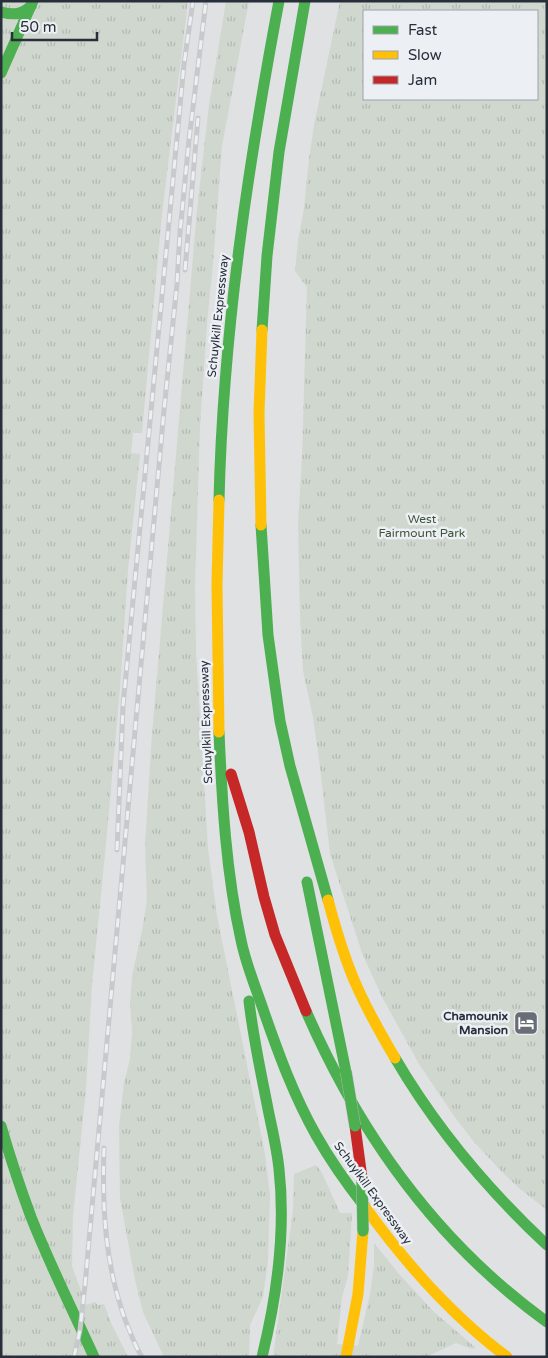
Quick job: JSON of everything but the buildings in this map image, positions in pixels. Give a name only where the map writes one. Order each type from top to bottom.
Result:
[{"type":"main road","points":[[4,1],[1,11],[13,14],[22,14],[32,4]]},
{"type":"main road","name":"Schuylkill Expressway","points":[[279,1],[245,200],[225,378],[218,497],[219,736],[228,854],[243,952],[284,1071],[312,1128],[328,1155],[351,1189],[410,1266],[447,1306],[508,1357]]},
{"type":"main road","points":[[299,836],[275,688],[266,602],[260,520],[259,398],[266,275],[278,154],[305,1]]},
{"type":"main road","points":[[1,73],[32,4]]},
{"type":"main road","points":[[219,736],[249,830],[261,886],[276,937],[313,1030],[348,1099],[398,1177],[442,1229],[488,1275],[547,1322]]},
{"type":"main road","points":[[284,741],[338,937],[352,975],[370,1013],[411,1085],[452,1143],[493,1192],[547,1246]]},
{"type":"main road","points":[[304,870],[346,1072],[356,1126],[362,1178],[362,1259],[352,1332],[346,1357]]},
{"type":"main road","points":[[243,952],[253,1032],[279,1169],[281,1196],[282,1222],[278,1275],[269,1331],[262,1357]]},
{"type":"main road","points":[[1,1126],[29,1212],[94,1357]]},
{"type":"main road","points":[[452,1143],[528,1212]]},
{"type":"green space","points":[[1,1],[188,1],[162,214],[142,433],[133,433],[131,453],[140,454],[128,570],[120,688],[92,985],[86,1089],[73,1216],[72,1266],[86,1305],[95,1302],[98,1305],[104,1304],[128,1357],[1,1357]]},
{"type":"green space","points":[[226,1],[249,1],[222,146],[207,323],[200,426],[195,585],[196,652],[208,848],[217,916],[265,1154],[270,1195],[268,1261],[263,1297],[250,1325],[249,1357],[164,1357],[143,1312],[135,1280],[120,1198],[119,1126],[124,1083],[130,1059],[132,976],[147,900],[145,845],[152,734],[197,210],[209,105]]},
{"type":"green space","name":"West Fairmount Park","points":[[340,1],[547,1],[547,1210],[520,1189],[474,1142],[419,1064],[382,997],[362,953],[330,854],[313,717],[303,671],[300,616],[298,524],[307,287],[295,271],[314,125]]},
{"type":"green space","points":[[316,1165],[322,1173],[340,1213],[352,1213],[348,1276],[342,1297],[337,1344],[358,1346],[370,1294],[374,1266],[374,1243],[433,1311],[476,1348],[472,1349],[456,1343],[426,1357],[273,1357],[293,1210],[294,1174]]},
{"type":"railway","points":[[117,850],[123,706],[184,64],[193,1]]},
{"type":"railway","points":[[74,1357],[80,1330],[85,1285],[177,284],[180,232],[206,1]]},
{"type":"railway","points":[[185,270],[198,118]]},
{"type":"railway","points":[[104,1148],[104,1192],[109,1258],[119,1301],[131,1335],[142,1357]]},
{"type":"traffic: fast","points":[[1,73],[33,1]]},
{"type":"traffic: fast","points":[[219,500],[226,374],[239,249],[247,187],[279,1]]},
{"type":"traffic: fast","points":[[262,330],[267,256],[279,152],[305,1]]},
{"type":"traffic: fast","points":[[1,12],[17,13],[31,6]]},
{"type":"traffic: fast","points":[[261,525],[268,635],[280,721],[290,766],[328,900]]},
{"type":"traffic: fast","points":[[219,732],[228,863],[241,940],[251,976],[287,1075],[301,1105],[327,1154],[365,1207]]},
{"type":"traffic: fast","points":[[307,882],[346,1072]]},
{"type":"traffic: fast","points":[[249,1001],[257,1055],[277,1154],[281,1193],[279,1264],[272,1311],[262,1357]]},
{"type":"traffic: fast","points":[[306,1011],[327,1057],[351,1101],[405,1183],[436,1221],[470,1257],[507,1291],[547,1322]]},
{"type":"traffic: fast","points":[[395,1058],[428,1109],[464,1157],[504,1202],[547,1245]]},
{"type":"traffic: fast","points":[[346,1072],[355,1126]]},
{"type":"traffic: fast","points":[[1,1126],[31,1217],[94,1357]]},
{"type":"traffic: fast","points":[[362,1178],[363,1231]]},
{"type":"traffic: slow","points":[[261,525],[259,413],[262,330]]},
{"type":"traffic: slow","points":[[219,500],[217,585],[219,732]]},
{"type":"traffic: slow","points":[[328,900],[353,978],[371,1016],[395,1058]]},
{"type":"traffic: slow","points":[[365,1207],[430,1288],[467,1324],[507,1357]]},
{"type":"traffic: slow","points":[[346,1357],[358,1294],[363,1231]]},
{"type":"traffic: jam","points":[[231,774],[249,832],[275,935],[306,1011]]},
{"type":"traffic: jam","points":[[355,1126],[362,1178]]},
{"type":"place","name":"Chamounix Mansion","points":[[526,1023]]}]
